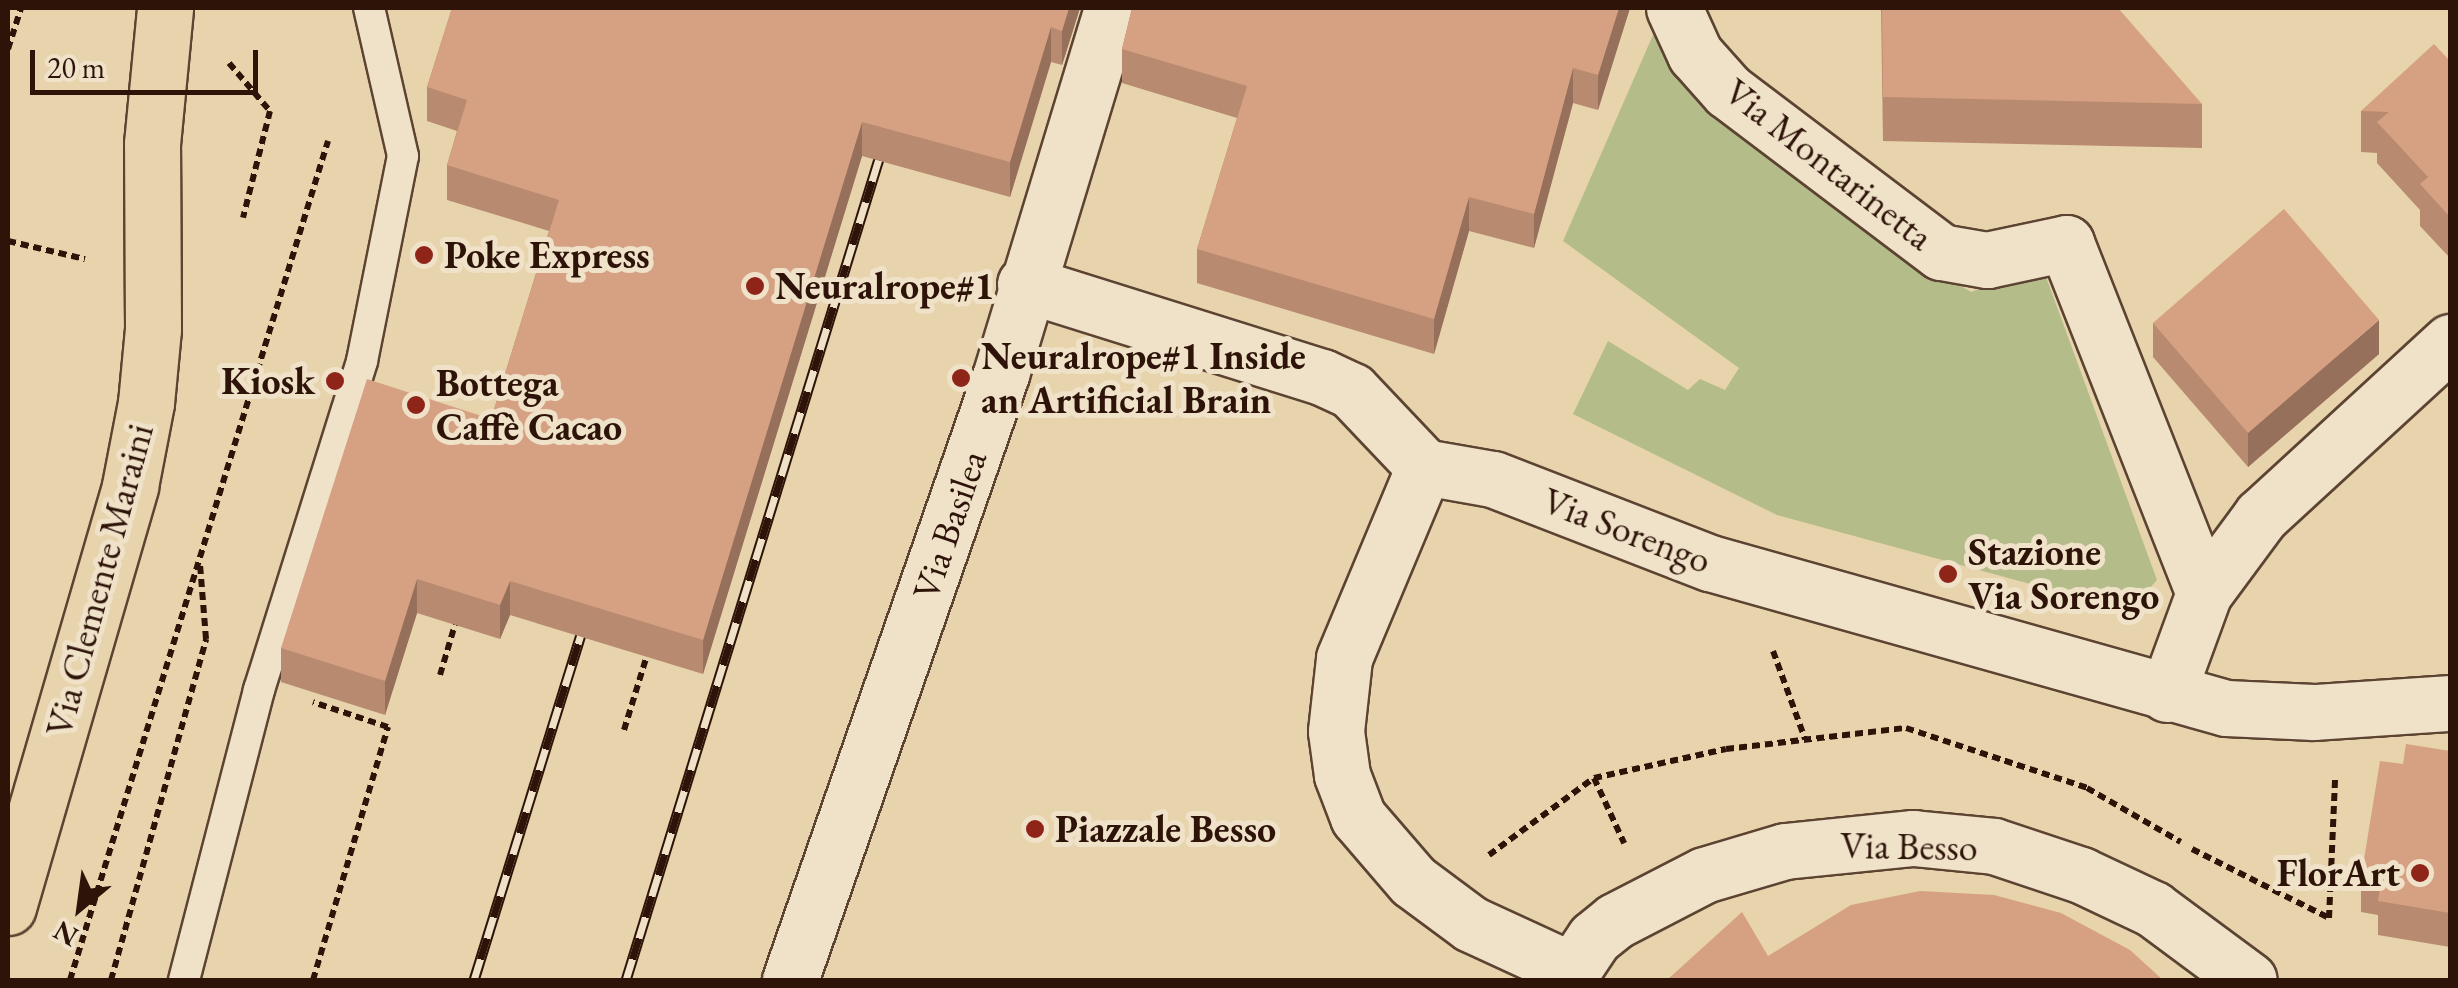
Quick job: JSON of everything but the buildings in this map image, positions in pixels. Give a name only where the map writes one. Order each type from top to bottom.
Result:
[{"type":"main road","name":"Via Clemente Maraini","points":[[8,907],[130,486],[146,403],[152,329],[152,144],[165,8]]},
{"type":"street","name":"Via Basilea","points":[[790,980],[1001,374],[1025,284],[1112,8]]},
{"type":"street","name":"Via Montarinetta","points":[[1674,8],[1695,54],[1728,91],[1941,252],[1987,260],[2066,244],[2204,593]]},
{"type":"street","points":[[1025,284],[1322,376],[1352,390],[1424,466],[1344,658],[1336,731],[1342,775],[1358,817],[1413,881],[1471,924],[1568,975]]},
{"type":"street","points":[[2167,694],[2204,593],[2262,516],[2450,342]]},
{"type":"street","name":"Via Sorengo","points":[[1424,466],[1493,479],[1710,563],[2226,708],[2314,712],[2450,703]]},
{"type":"street","name":"Via Besso","points":[[1568,975],[1615,920],[1704,875],[1785,851],[1913,838],[1994,846],[2081,876],[2153,909],[2248,980]]},
{"type":"lane","points":[[184,980],[270,662],[362,362],[402,156],[368,8]]},
{"type":"path","points":[[8,49],[21,8]]},
{"type":"path","points":[[222,46],[235,75],[270,110],[243,218]]},
{"type":"path","points":[[70,980],[328,141]]},
{"type":"path","points":[[8,241],[101,263]]},
{"type":"path","points":[[87,280],[89,241]]},
{"type":"path","points":[[111,980],[206,639],[200,558]]},
{"type":"path","points":[[440,675],[461,605]]},
{"type":"path","points":[[206,639],[270,662],[274,690],[388,727],[313,980]]},
{"type":"path","points":[[624,730],[651,642]]},
{"type":"path","points":[[1594,778],[1805,739],[1772,648]]},
{"type":"path","points":[[2329,918],[2335,766]]},
{"type":"green space","points":[[1653,35],[1724,112],[1892,245],[1971,292],[2042,266],[2157,580],[2129,611],[1777,515],[1573,414],[1608,341],[1688,390],[1700,379],[1725,390],[1739,368],[1563,241]]},
{"type":"railway","points":[[626,980],[886,136]]},
{"type":"railway","points":[[474,980],[589,608]]},
{"type":"place","name":"Poke Express","points":[[424,255]]},
{"type":"place","name":"Neuralrope#1","points":[[755,286]]},
{"type":"place","name":"Neuralrope#1 Inside an Artificial Brain","points":[[961,378]]},
{"type":"place","name":"Kiosk","points":[[335,381]]},
{"type":"place","name":"Bottega Caffè Cacao","points":[[416,405]]},
{"type":"place","name":"Stazione Via Sorengo","points":[[1948,574]]},
{"type":"place","name":"Piazzale Besso","points":[[1035,829]]},
{"type":"place","name":"FlorArt","points":[[2420,873]]}]
